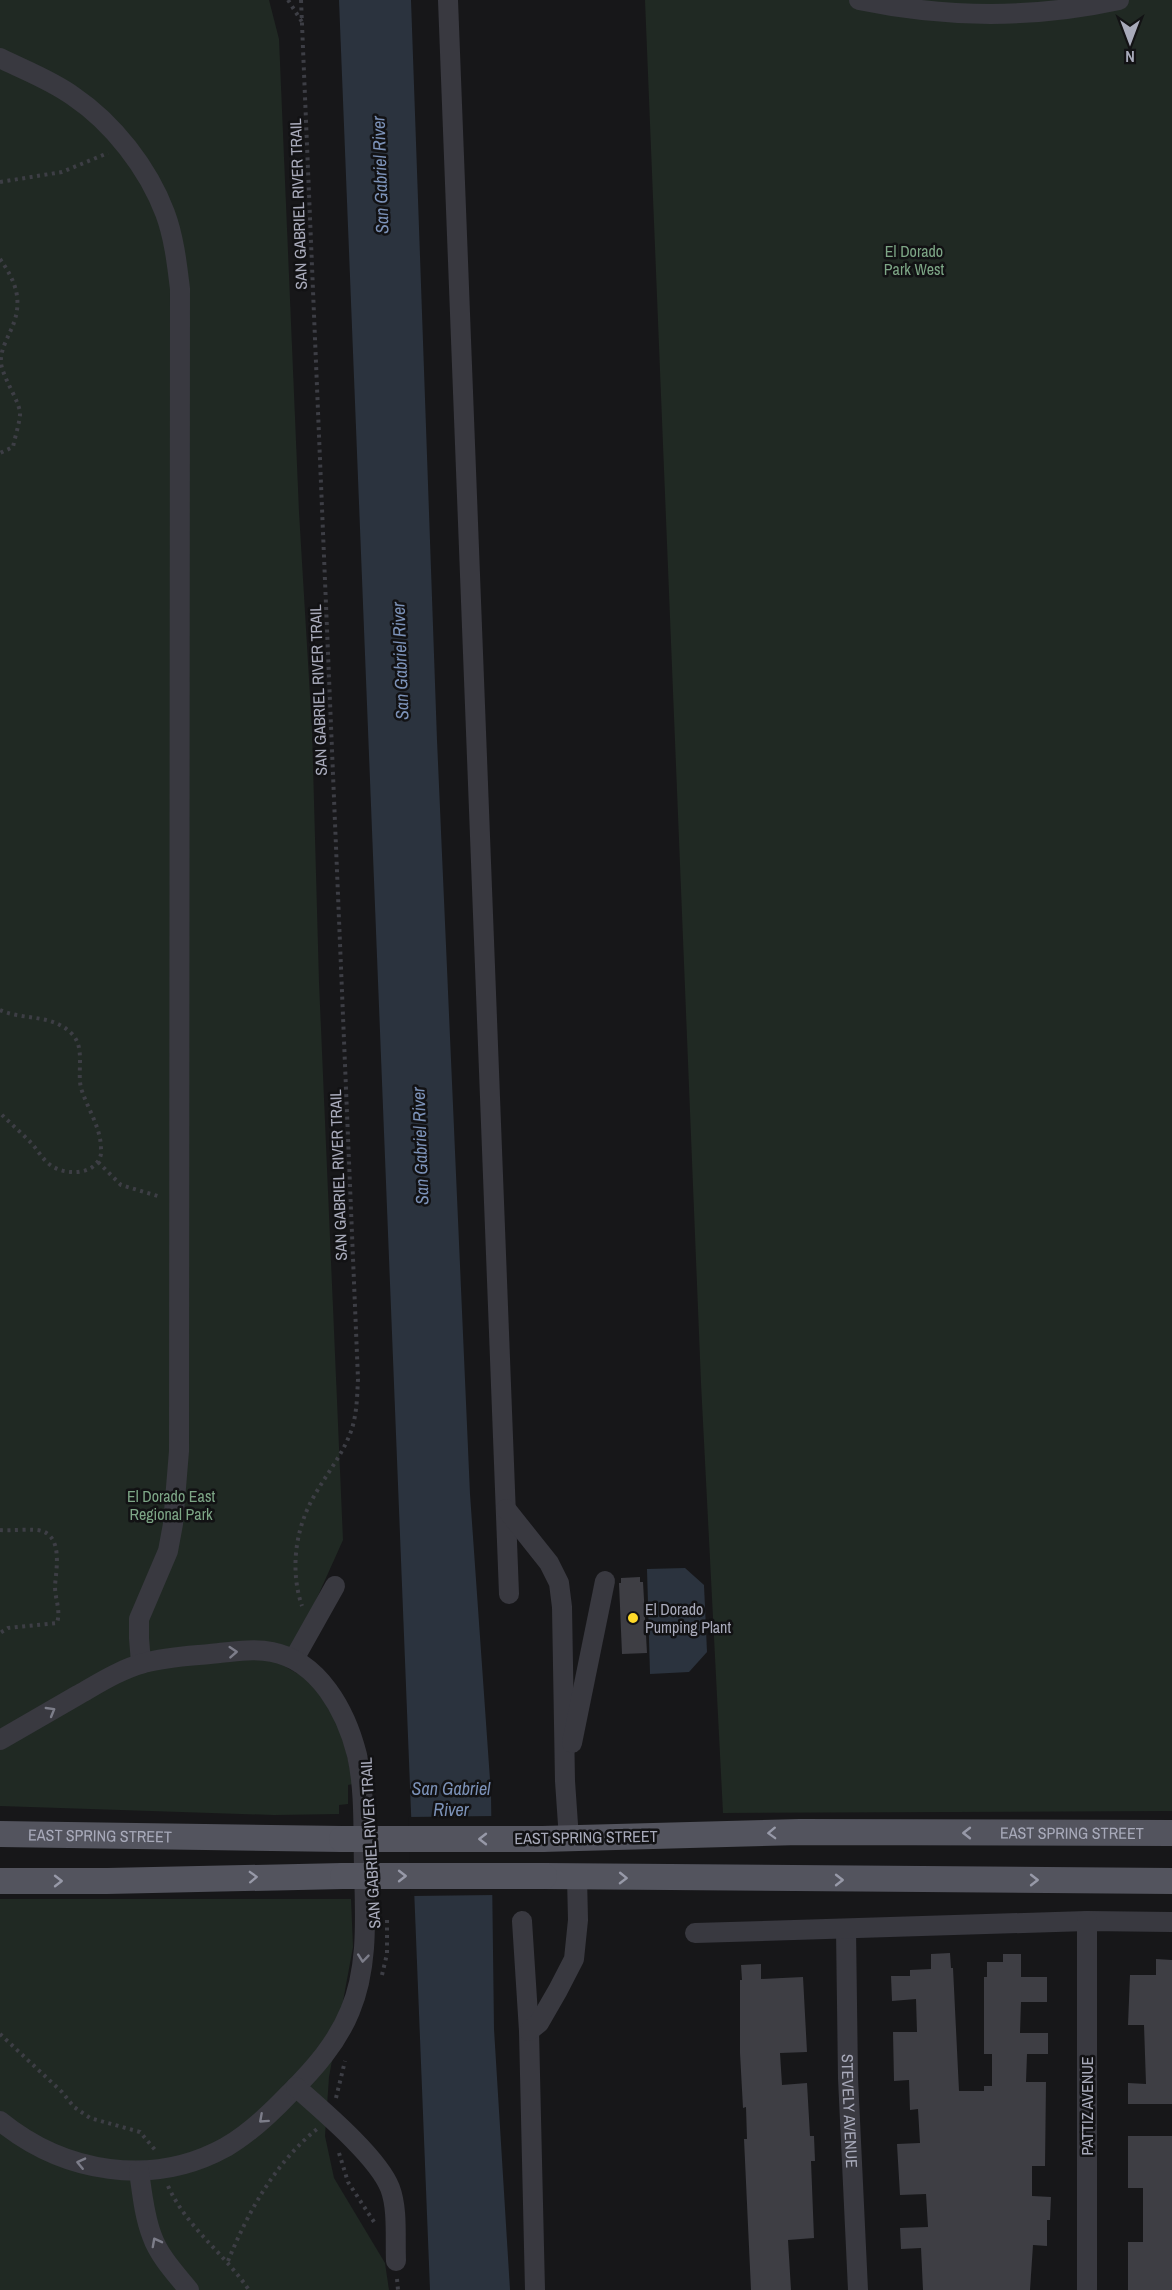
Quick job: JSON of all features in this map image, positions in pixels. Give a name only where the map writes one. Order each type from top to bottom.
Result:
[{"type":"main road","name":"EAST SPRING STREET","points":[[0,1834],[342,1839],[569,1839],[800,1832],[1172,1833]]},
{"type":"main road","points":[[0,1881],[343,1876],[1172,1881]]},
{"type":"street","points":[[448,0],[509,1594]]},
{"type":"street","points":[[858,0],[979,15],[1032,14],[1081,4],[1119,0]]},
{"type":"street","points":[[0,58],[72,95],[106,124],[125,145],[156,192],[165,214],[177,264],[180,289],[179,1451],[168,1551],[140,1619],[141,1663]]},
{"type":"street","points":[[506,1509],[549,1563],[559,1583],[562,1606],[565,1781],[569,1839]]},
{"type":"street","points":[[565,1781],[605,1581]]},
{"type":"street","points":[[294,1659],[335,1586]]},
{"type":"street","points":[[0,1740],[104,1680],[141,1663],[166,1658],[237,1651],[271,1651],[294,1659],[315,1673],[332,1695],[349,1731],[357,1756],[363,1811],[365,1925],[362,1966],[357,1992],[350,2012],[330,2047],[296,2087],[253,2128],[226,2146],[190,2162],[163,2169],[139,2171],[108,2169],[74,2162],[40,2149],[0,2121]]},
{"type":"street","points":[[529,2031],[539,2023],[574,1959],[578,1920],[577,1877]]},
{"type":"street","points":[[522,1921],[529,2031],[535,2290]]},
{"type":"street","points":[[694,1933],[1087,1921],[1172,1922]]},
{"type":"street","name":"PATTIZ AVENUE","points":[[1087,1921],[1087,2290]]},
{"type":"street","name":"STEVELY AVENUE","points":[[846,1929],[848,2078],[858,2290]]},
{"type":"street","points":[[296,2087],[334,2121],[375,2164],[390,2187],[394,2209],[396,2261]]},
{"type":"street","points":[[139,2171],[152,2237],[171,2268],[189,2290]]},
{"type":"path","points":[[288,0],[303,24]]},
{"type":"path","name":"SAN GABRIEL RIVER TRAIL","points":[[301,0],[358,1379],[356,1408],[349,1435],[312,1499],[299,1535],[296,1576],[298,1597],[310,1630]]},
{"type":"path","points":[[0,182],[62,172],[125,145]]},
{"type":"path","points":[[0,259],[10,273],[19,301],[13,327],[3,346],[1,361],[6,380],[21,413],[13,447],[0,453]]},
{"type":"path","points":[[0,1010],[51,1021],[67,1030],[79,1043],[81,1085],[88,1109],[98,1128],[101,1148],[98,1162],[85,1171],[72,1172],[57,1169],[48,1163],[0,1113]]},
{"type":"path","points":[[98,1162],[121,1185],[164,1198],[180,1200]]},
{"type":"path","points":[[0,1530],[42,1531],[52,1538],[56,1549],[55,1591],[60,1614],[57,1623],[8,1628],[0,1633]]},
{"type":"path","name":"SAN GABRIEL RIVER TRAIL","points":[[382,1978],[387,1947],[386,1907]]},
{"type":"path","points":[[0,2034],[74,2106],[90,2118],[140,2132],[154,2146],[160,2158]]},
{"type":"path","points":[[348,2055],[340,2076],[334,2121],[339,2156],[348,2182],[396,2261],[398,2290]]},
{"type":"path","points":[[228,2261],[241,2228],[263,2190],[307,2137],[323,2124],[334,2121]]},
{"type":"path","points":[[166,2181],[187,2220],[228,2261],[249,2290]]},
{"type":"green space","name":"El Dorado East Regional Park","points":[[0,0],[269,0],[279,39],[299,512],[312,729],[319,982],[343,1540],[286,1667],[304,1677],[317,1689],[333,1714],[338,1727],[353,1784],[348,1785],[348,1804],[339,1805],[339,1814],[274,1815],[0,1806]]},
{"type":"green space","name":"El Dorado Park West","points":[[645,0],[1172,0],[1172,1811],[723,1813],[701,1383]]},
{"type":"green space","points":[[0,1899],[351,1899],[353,1947],[329,2077],[325,2136],[334,2178],[385,2263],[389,2290],[0,2290]]},
{"type":"water","name":"San Gabriel River","points":[[339,0],[411,0],[437,740],[470,1494],[491,1794],[494,2029],[510,2290],[430,2290]]},
{"type":"water","points":[[685,1568],[704,1585],[707,1652],[689,1672],[650,1674],[647,1569]]},
{"type":"pier","points":[[495,1816],[495,1895],[411,1896],[408,1817]]},
{"type":"building","name":"El Dorado Pumping Plant","points":[[640,1577],[640,1582],[643,1582],[647,1653],[622,1654],[619,1583],[621,1583],[621,1578]]},
{"type":"building","points":[[950,1953],[951,1968],[953,1968],[959,2091],[984,2091],[984,2086],[992,2086],[992,2054],[984,2054],[984,1977],[987,1977],[987,1962],[1003,1962],[1003,1954],[1021,1954],[1021,1977],[1047,1977],[1047,2002],[1021,2002],[1020,2033],[1048,2033],[1048,2054],[1027,2054],[1026,2082],[1046,2082],[1045,2166],[1032,2166],[1032,2196],[1051,2197],[1050,2220],[1047,2220],[1047,2246],[1033,2245],[1030,2290],[923,2290],[921,2248],[901,2249],[900,2228],[928,2227],[926,2194],[900,2195],[897,2144],[920,2143],[918,2109],[910,2110],[909,2080],[894,2081],[893,2032],[917,2032],[916,1999],[892,2001],[891,1976],[910,1976],[910,1970],[931,1969],[931,1954]]},
{"type":"building","points":[[1156,1959],[1172,1960],[1172,2104],[1128,2104],[1128,2083],[1146,2084],[1144,2025],[1128,2025],[1130,1975],[1156,1975]]},
{"type":"building","points":[[761,1964],[761,1979],[803,1977],[807,2052],[780,2053],[782,2085],[807,2083],[810,2136],[814,2136],[815,2161],[811,2161],[814,2238],[788,2240],[791,2290],[751,2290],[744,2139],[747,2139],[746,2107],[743,2108],[740,2053],[740,1980],[742,1980],[741,1965]]},
{"type":"building","points":[[1128,2136],[1172,2136],[1172,2290],[1128,2290],[1128,2242],[1143,2242],[1143,2188],[1128,2188]]},
{"type":"place","name":"El Dorado Pumping Plant","points":[[633,1618]]}]
